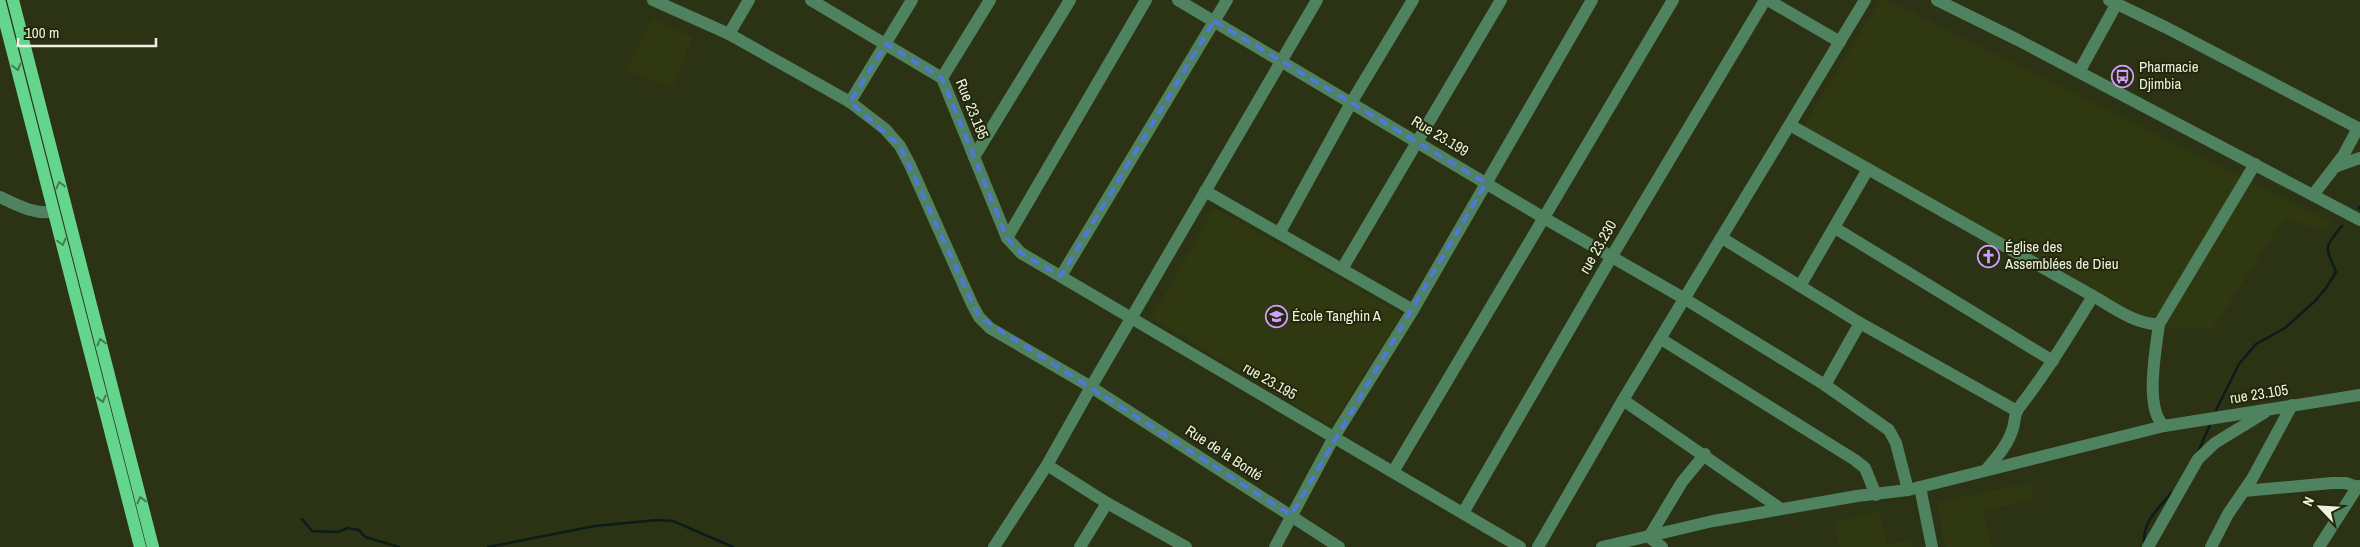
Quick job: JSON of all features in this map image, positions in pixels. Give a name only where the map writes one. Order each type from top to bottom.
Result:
[{"type":"main road","points":[[13,0],[153,547]]},
{"type":"main road","points":[[0,3],[140,547]]},
{"type":"street","name":"Rue de la Bonté","points":[[654,0],[729,34],[850,102],[885,129],[900,146],[979,317],[998,333],[1091,387],[1339,547]]},
{"type":"street","points":[[729,34],[749,0]]},
{"type":"street","name":"Rue 23.195","points":[[811,0],[831,5],[886,44],[942,78],[1007,238]]},
{"type":"street","points":[[850,102],[912,0]]},
{"type":"street","points":[[942,78],[990,0]]},
{"type":"street","points":[[974,157],[1070,0]]},
{"type":"street","points":[[1007,238],[1146,0]]},
{"type":"street","name":"Rue 23.199","points":[[1178,0],[1418,141],[1544,218],[1685,299],[1825,385],[1889,430],[1914,489],[1932,547]]},
{"type":"street","points":[[1061,276],[1227,0]]},
{"type":"street","points":[[994,547],[1047,465],[1317,0]]},
{"type":"street","points":[[1280,232],[1351,103],[1413,0]]},
{"type":"street","points":[[1342,270],[1501,0]]},
{"type":"street","points":[[1276,547],[1291,515],[1334,438],[1412,310],[1592,0]]},
{"type":"street","points":[[1393,472],[1673,0]]},
{"type":"street","points":[[1766,0],[1840,42]]},
{"type":"street","name":"rue 23.230","points":[[1463,513],[1612,256],[1766,0]]},
{"type":"street","points":[[1538,547],[1624,400],[1865,0]]},
{"type":"street","points":[[1938,0],[2360,220]]},
{"type":"street","points":[[2079,72],[2113,2],[2359,126],[2336,166],[2313,195]]},
{"type":"street","points":[[1790,125],[2143,323],[2159,324]]},
{"type":"street","points":[[2336,166],[2360,158]]},
{"type":"street","points":[[2164,426],[2157,420],[2154,412],[2153,384],[2159,324],[2255,164]]},
{"type":"street","points":[[1800,286],[1868,169]]},
{"type":"street","points":[[1205,190],[1412,310]]},
{"type":"street","points":[[0,197],[29,211],[40,214],[54,212]]},
{"type":"street","points":[[1835,228],[2053,361]]},
{"type":"street","name":"rue 23.195","points":[[1007,238],[1021,253],[1520,547]]},
{"type":"street","points":[[1722,238],[1860,323],[2017,410]]},
{"type":"street","points":[[1986,470],[2002,450],[2012,432],[2017,410],[2025,403],[2053,361],[2093,296]]},
{"type":"street","points":[[1825,385],[1860,323]]},
{"type":"street","points":[[1661,339],[1855,460],[1865,468],[1876,494]]},
{"type":"street","name":"rue 23.105","points":[[1602,547],[1713,521],[1914,489],[2164,426],[2360,395]]},
{"type":"street","points":[[1624,400],[1705,454],[1782,509]]},
{"type":"street","points":[[2211,547],[2228,514],[2244,491],[2292,406]]},
{"type":"street","points":[[2148,547],[2198,459],[2215,442],[2271,409]]},
{"type":"street","points":[[1662,547],[1649,537],[1690,471],[1705,454]]},
{"type":"street","points":[[1047,465],[1107,503],[1186,547]]},
{"type":"street","points":[[2244,491],[2332,483],[2346,483],[2359,487],[2320,547]]},
{"type":"street","points":[[1080,547],[1107,503]]},
{"type":"highlighted area","points":[[1214,21],[1486,183],[1291,515],[979,317],[900,146],[850,102],[886,44],[942,78],[1007,238],[1021,253],[1061,276]]},
{"type":"shaded area","points":[[1880,0],[1888,0],[2331,221],[2326,230],[2284,219],[2213,328],[2162,328],[1803,127]]},
{"type":"shaded area","points":[[652,19],[693,37],[672,87],[627,70]]},
{"type":"shaded area","name":"École Tanghin A","points":[[1215,208],[1402,314],[1331,426],[1151,318]]},
{"type":"shaded area","points":[[2030,483],[2035,499],[1984,511],[1992,547],[1945,547],[1937,502]]},
{"type":"shaded area","points":[[1878,511],[1888,545],[1910,539],[1912,547],[1840,547],[1834,522]]},
{"type":"waterway","points":[[2216,410],[2239,364],[2256,344],[2285,328],[2315,301],[2326,288],[2336,272],[2328,252],[2329,244],[2342,226]]},
{"type":"waterway","points":[[2198,452],[2210,425]]},
{"type":"waterway","points":[[2144,543],[2144,535],[2149,522],[2156,510],[2171,493]]},
{"type":"waterway","points":[[302,519],[312,531],[338,532],[348,528],[359,530],[365,537],[399,547]]},
{"type":"waterway","points":[[488,547],[595,526],[657,520],[673,521],[733,547]]},
{"type":"place","name":"Pharmacie Djimbia","points":[[2123,76]]},
{"type":"place","name":"Église des Assemblées de Dieu","points":[[1989,256]]},
{"type":"place","name":"École Tanghin A","points":[[1276,316]]}]
